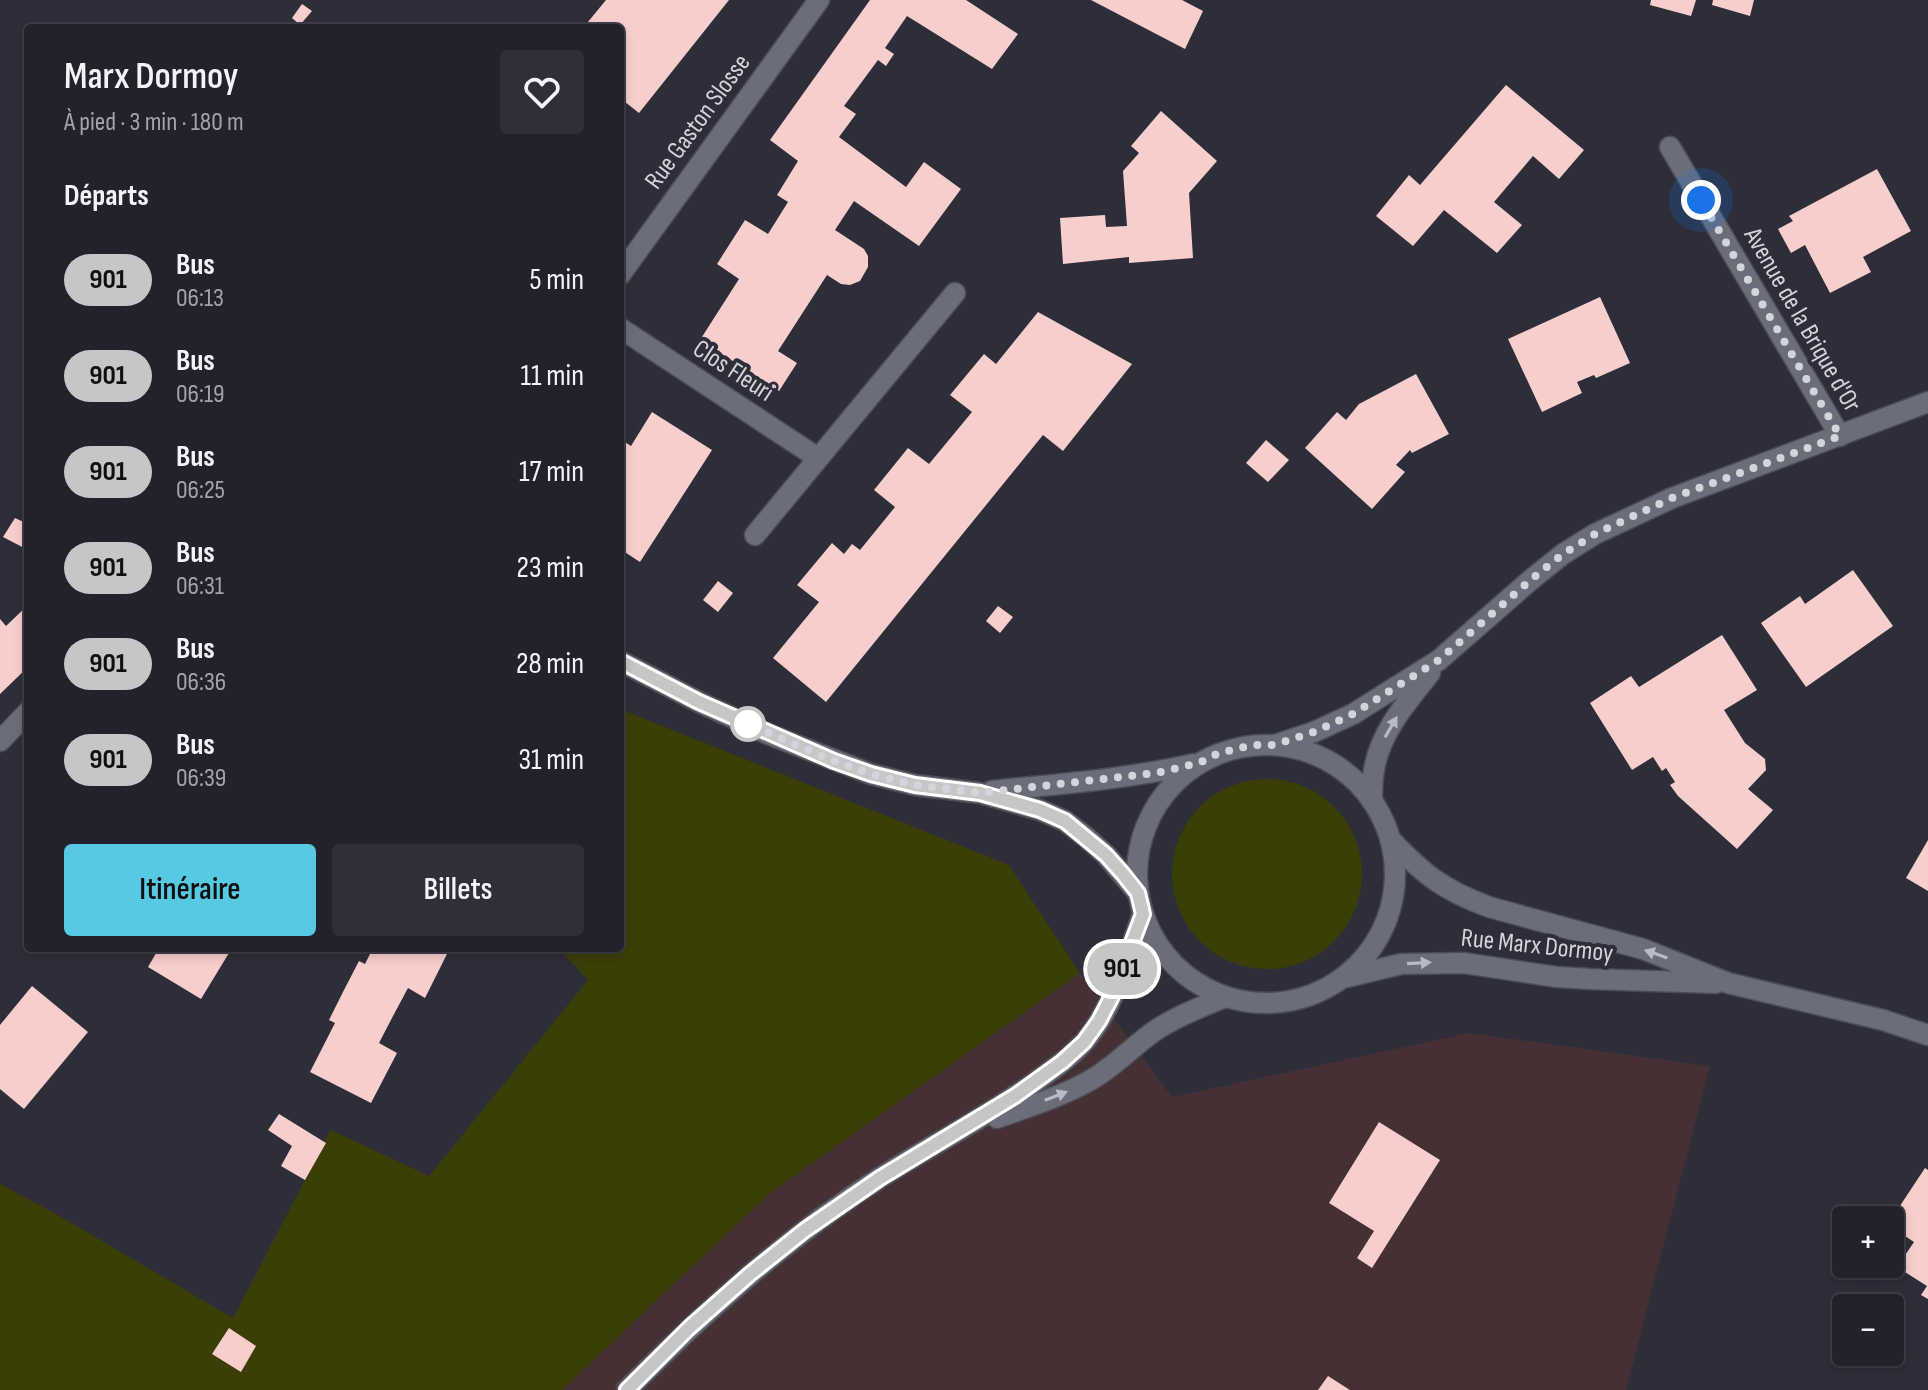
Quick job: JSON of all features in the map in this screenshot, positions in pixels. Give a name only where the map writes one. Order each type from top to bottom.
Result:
[{"type":"street","name":"Rue Gaston Slosse","points":[[624,269],[819,0]]},
{"type":"street","name":"Avenue de la Brique d'Or","points":[[1670,147],[1840,436]]},
{"type":"street","points":[[755,535],[955,293]]},
{"type":"street","name":"Clos Fleuri","points":[[624,331],[818,458]]},
{"type":"street","name":"Avenue de la Brique d'Or","points":[[1274,745],[1314,732],[1353,714],[1439,660],[1533,578],[1595,534],[1672,498],[1928,402]]},
{"type":"street","name":"Avenue de la Brique d'Or","points":[[1372,801],[1373,770],[1386,734],[1439,660]]},
{"type":"street","points":[[624,663],[699,702],[834,761],[915,785],[980,793],[1040,810],[1065,821],[1106,855],[1138,893]]},
{"type":"street","points":[[0,741],[24,716]]},
{"type":"street","points":[[1255,745],[1274,745],[1293,748],[1329,762],[1345,773],[1372,801],[1390,839],[1394,857],[1393,897],[1380,934],[1370,950],[1343,978],[1318,992],[1291,1001],[1254,1003],[1225,997],[1207,989],[1174,965],[1161,950],[1143,914],[1136,872],[1145,828],[1154,809],[1182,776],[1217,754],[1255,745]]},
{"type":"street","points":[[980,793],[1156,773],[1199,763]]},
{"type":"street","name":"Rue Marx Dormoy","points":[[1390,839],[1427,876],[1465,898],[1501,911],[1643,949],[1728,983],[1883,1020],[1928,1035]]},
{"type":"street","points":[[627,1390],[689,1328],[805,1230],[880,1178],[1015,1096],[1084,1042],[1111,998],[1143,914]]},
{"type":"street","name":"Rue Marx Dormoy","points":[[1343,978],[1401,964],[1452,962],[1590,979],[1728,983]]},
{"type":"street","points":[[956,1133],[1091,1081],[1153,1032],[1225,997]]},
{"type":"shaded area","points":[[624,711],[1009,865],[1080,973],[769,1194],[562,1390],[0,1390],[0,1184],[233,1318],[331,1130],[429,1176],[588,980],[562,952],[624,952]]},
{"type":"shaded area","points":[[1267,779],[1303,786],[1334,807],[1355,838],[1362,874],[1355,910],[1334,941],[1303,962],[1267,969],[1231,962],[1200,941],[1179,910],[1172,874],[1179,838],[1200,807],[1231,786]]},
{"type":"shaded area","points":[[1080,973],[1172,1097],[1469,1033],[1710,1066],[1626,1390],[562,1390],[769,1194]]},
{"type":"building","points":[[606,0],[729,0],[639,113],[624,101],[624,24],[586,24]]},
{"type":"building","points":[[870,0],[966,0],[1018,34],[992,69],[907,16],[885,48],[894,54],[886,66],[878,60],[844,106],[856,114],[839,137],[906,187],[924,162],[961,189],[919,246],[854,201],[835,230],[864,249],[868,267],[860,281],[850,285],[841,284],[827,275],[778,351],[797,363],[779,391],[700,340],[739,279],[717,264],[745,220],[768,234],[788,202],[777,195],[798,161],[770,140]]},
{"type":"building","points":[[1091,0],[1182,0],[1203,11],[1185,49]]},
{"type":"building","points":[[1651,0],[1696,0],[1691,16],[1650,5]]},
{"type":"building","points":[[1713,0],[1754,0],[1750,16],[1712,5]]},
{"type":"building","points":[[302,4],[312,11],[301,24],[292,18]]},
{"type":"building","points":[[1506,85],[1584,150],[1559,179],[1533,156],[1494,202],[1522,225],[1497,253],[1444,210],[1413,246],[1376,216],[1409,175],[1420,185]]},
{"type":"building","points":[[1161,111],[1217,161],[1189,193],[1193,258],[1129,263],[1129,257],[1063,264],[1060,218],[1105,215],[1106,227],[1127,226],[1123,171],[1139,153],[1131,146]]},
{"type":"building","points":[[1877,169],[1911,231],[1863,257],[1871,272],[1830,293],[1805,245],[1791,253],[1778,229],[1793,221],[1789,216]]},
{"type":"building","points":[[1600,297],[1630,363],[1596,378],[1594,375],[1577,382],[1582,393],[1542,412],[1508,339]]},
{"type":"building","points":[[1038,312],[1132,364],[1063,451],[1043,435],[826,702],[773,658],[819,602],[797,585],[832,543],[844,554],[852,544],[860,550],[895,507],[874,490],[908,448],[929,464],[972,412],[950,395],[984,354],[996,364]]},
{"type":"building","points":[[1416,374],[1449,434],[1412,453],[1410,450],[1396,465],[1405,472],[1372,509],[1305,448],[1337,412],[1346,420],[1359,404]]},
{"type":"building","points":[[652,412],[712,450],[640,562],[624,552],[624,442],[631,446]]},
{"type":"building","points":[[1266,440],[1289,460],[1268,482],[1246,463]]},
{"type":"building","points":[[15,518],[24,522],[24,548],[3,537]]},
{"type":"building","points":[[1853,570],[1893,626],[1806,687],[1761,623],[1800,596],[1805,604]]},
{"type":"building","points":[[718,581],[733,593],[718,612],[703,600]]},
{"type":"building","points":[[998,606],[1013,617],[1000,633],[986,621]]},
{"type":"building","points":[[24,609],[24,671],[0,694],[0,619],[6,626]]},
{"type":"building","points":[[1722,635],[1757,690],[1724,710],[1745,743],[1765,759],[1766,770],[1748,789],[1773,810],[1737,849],[1678,796],[1670,785],[1675,782],[1666,768],[1662,771],[1653,757],[1632,770],[1590,703],[1631,676],[1639,687]]},
{"type":"building","points":[[1928,840],[1928,891],[1906,878]]},
{"type":"building","points":[[157,952],[230,952],[201,999],[148,967]]},
{"type":"building","points":[[371,952],[448,952],[425,998],[408,988],[379,1043],[397,1053],[371,1103],[310,1072],[335,1023],[329,1020],[344,990],[359,961],[365,964]]},
{"type":"building","points":[[32,986],[88,1032],[24,1109],[0,1089],[0,1025]]},
{"type":"building","points":[[279,1114],[326,1143],[305,1180],[281,1166],[292,1146],[268,1130]]},
{"type":"building","points":[[1379,1122],[1440,1160],[1372,1268],[1357,1258],[1374,1231],[1329,1203]]},
{"type":"building","points":[[1925,1168],[1928,1170],[1928,1299],[1921,1295],[1927,1286],[1904,1271],[1904,1257],[1914,1242],[1904,1235],[1904,1206],[1900,1206]]},
{"type":"building","points":[[229,1328],[256,1346],[241,1372],[212,1354]]},
{"type":"building","points":[[1328,1376],[1350,1390],[1318,1390]]},
{"type":"bus line","name":"901","points":[[624,663],[699,702],[834,761],[915,785],[980,793],[1040,810],[1065,821],[1106,855],[1123,874],[1138,893],[1143,914],[1111,998],[1084,1042],[1015,1096],[880,1178],[805,1230],[689,1328],[627,1390]]},
{"type":"route","points":[[748,724],[745,723],[871,774],[915,785],[980,793],[1156,773],[1199,763],[1235,749],[1274,745],[1314,732],[1353,714],[1439,660],[1533,578],[1595,534],[1672,498],[1840,436],[1701,200]]}]
